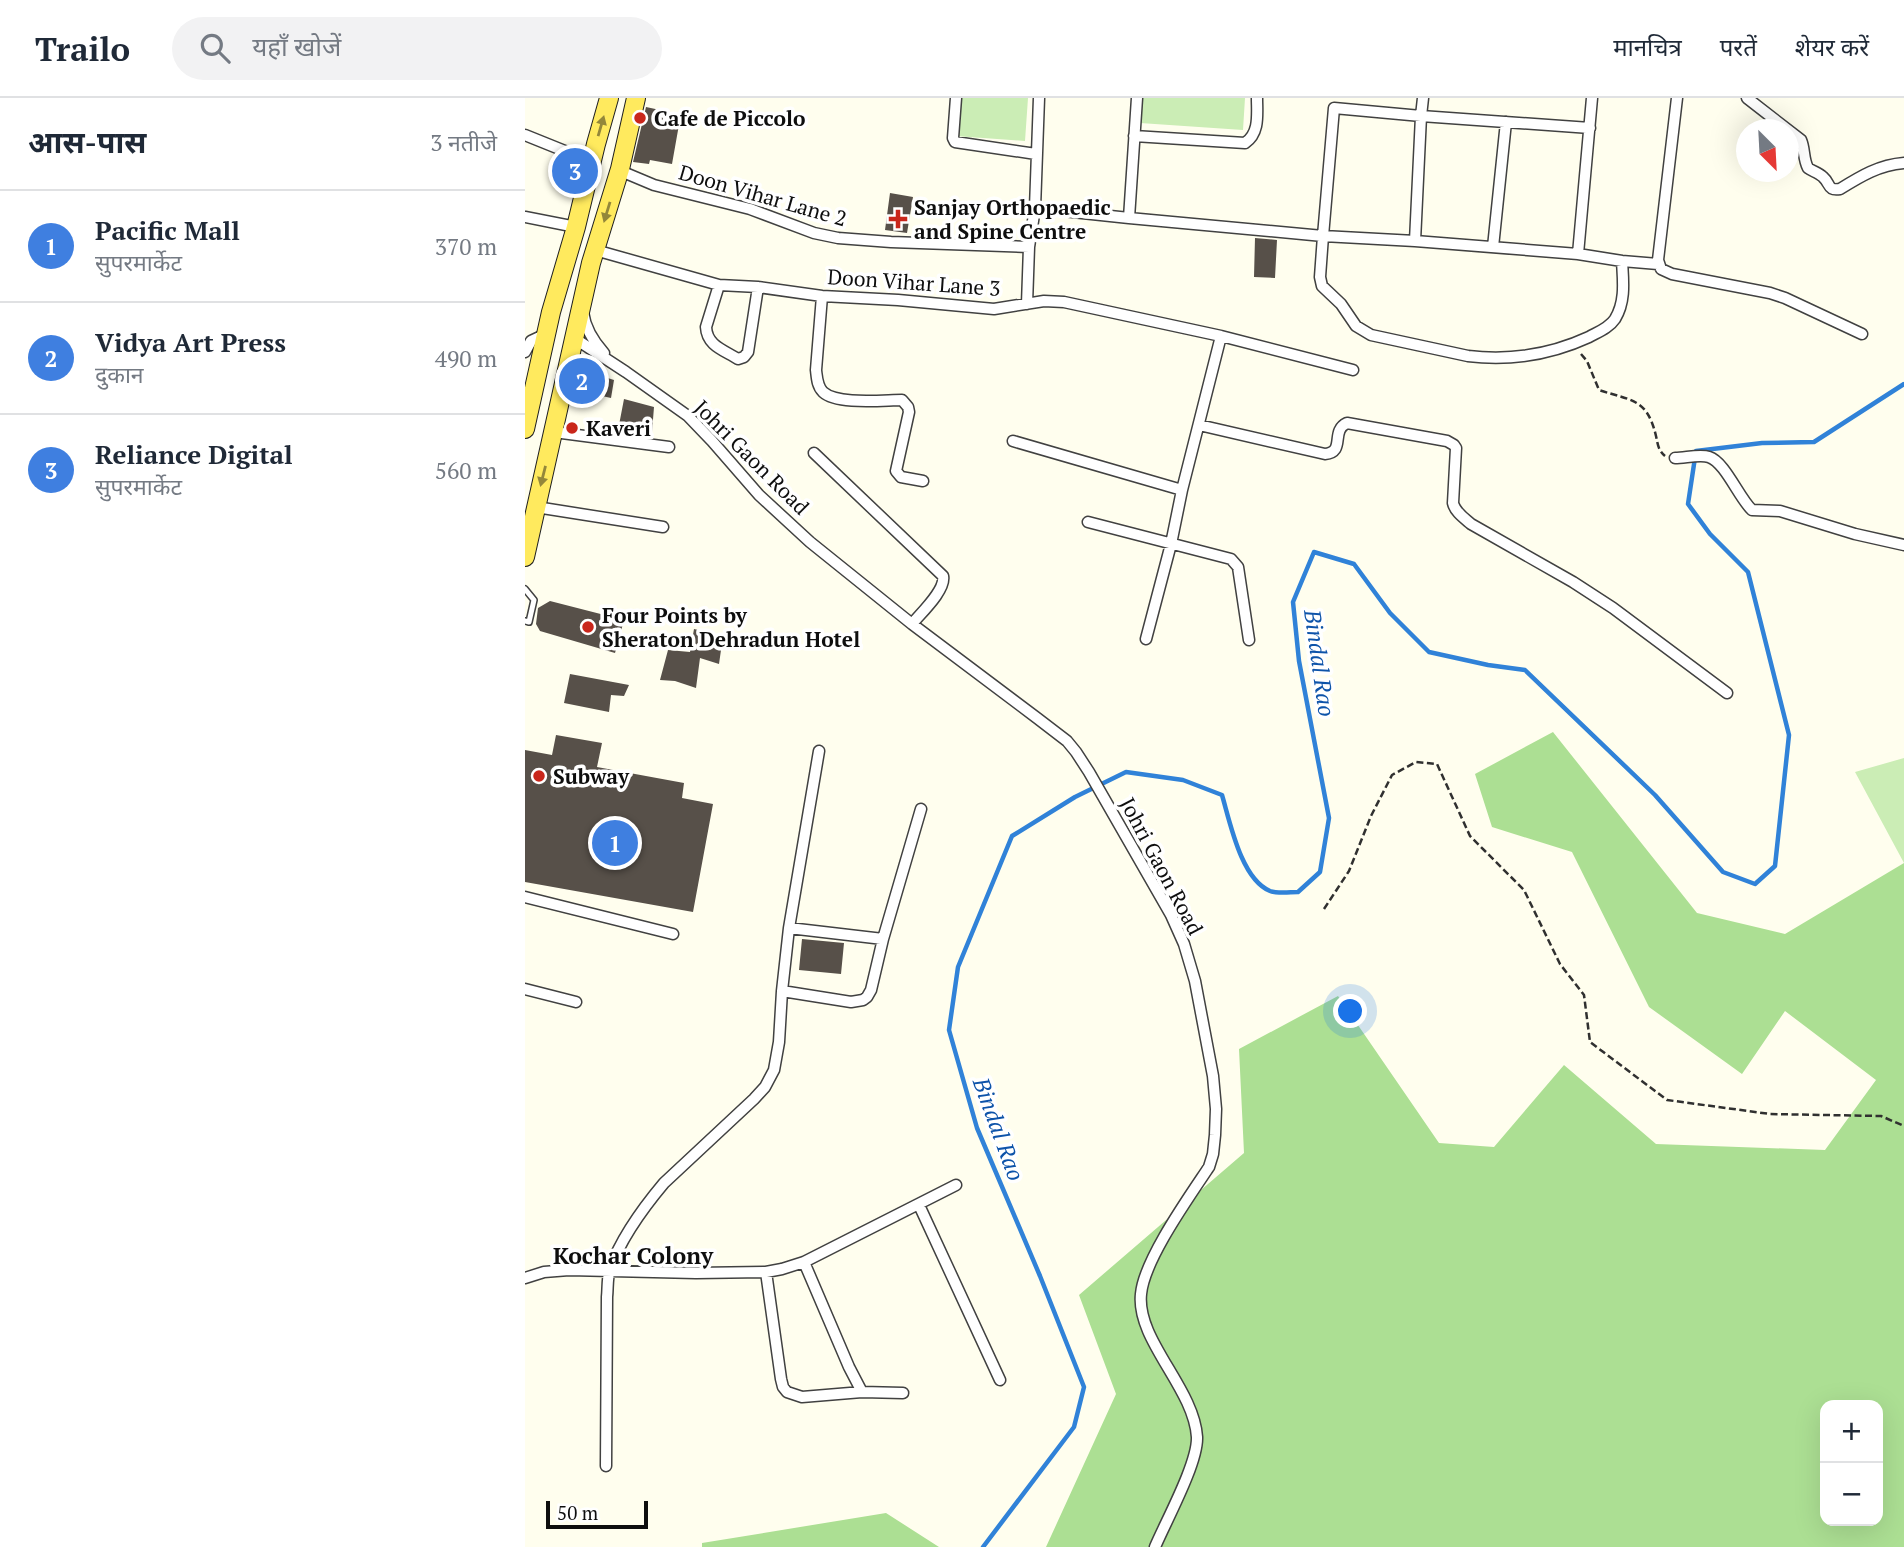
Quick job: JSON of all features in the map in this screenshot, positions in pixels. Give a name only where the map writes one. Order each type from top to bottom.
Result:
[{"type":"main road","points":[[525,429],[546,334],[609,98]]},
{"type":"main road","points":[[525,557],[584,295],[620,169],[636,98]]},
{"type":"main road","points":[[559,283],[584,295]]},
{"type":"street","points":[[956,98],[955,142],[1036,154]]},
{"type":"street","points":[[1027,304],[1029,247],[1035,208],[1039,98]]},
{"type":"street","points":[[1129,218],[1137,98]]},
{"type":"street","points":[[1134,136],[1245,143],[1250,140],[1257,126],[1257,98]]},
{"type":"street","points":[[1416,241],[1423,98]]},
{"type":"street","points":[[1578,254],[1592,98]]},
{"type":"street","points":[[1677,98],[1658,264],[1661,269],[1672,274],[1755,289],[1785,298],[1862,334]]},
{"type":"street","points":[[1747,98],[1801,140],[1805,148],[1806,165],[1822,176],[1834,190],[1871,170],[1904,163]]},
{"type":"street","points":[[1590,128],[1421,116],[1334,103],[1322,236],[1322,286],[1341,304],[1356,326],[1370,335],[1468,356],[1530,356],[1572,344],[1610,324],[1621,304],[1624,287],[1622,261]]},
{"type":"street","points":[[1493,247],[1506,122]]},
{"type":"street","points":[[525,135],[592,162]]},
{"type":"street","name":"Doon Vihar Lane 2","points":[[620,169],[623,173],[654,185],[750,209],[814,233],[870,241],[1029,247]]},
{"type":"street","points":[[1035,208],[1322,236],[1578,254],[1658,264]]},
{"type":"street","points":[[525,217],[576,227]]},
{"type":"street","name":"Doon Vihar Lane 3","points":[[595,250],[719,285],[994,309],[1044,301],[1064,302],[1221,336],[1353,370]]},
{"type":"street","points":[[719,285],[706,335],[711,342],[738,359],[748,352],[758,287]]},
{"type":"street","points":[[584,295],[583,318],[598,346],[613,363]]},
{"type":"street","points":[[822,296],[816,370],[820,388],[832,398],[905,402],[909,412],[896,471],[901,477],[923,481]]},
{"type":"street","points":[[525,352],[531,341],[546,334]]},
{"type":"street","points":[[1146,639],[1221,336]]},
{"type":"street","name":"Johri Gaon Road","points":[[574,338],[688,416],[759,495],[810,542],[912,624],[1067,741],[1089,772],[1171,915],[1184,944],[1195,981],[1213,1076],[1216,1109],[1213,1154],[1209,1167],[1155,1253],[1140,1294],[1147,1329],[1191,1412],[1197,1438],[1193,1460],[1155,1547]]},
{"type":"street","points":[[1199,425],[1325,454],[1336,449],[1339,429],[1347,423],[1441,439],[1454,444],[1457,455],[1453,503],[1459,514],[1471,524],[1613,608],[1727,693]]},
{"type":"street","points":[[554,432],[669,447]]},
{"type":"street","points":[[1013,441],[1182,490]]},
{"type":"street","points":[[814,453],[945,579],[942,588],[912,624]]},
{"type":"street","points":[[1675,458],[1712,458],[1752,510],[1780,511],[1855,534],[1904,545]]},
{"type":"street","points":[[535,507],[663,527]]},
{"type":"street","points":[[1088,522],[1231,559],[1238,567],[1249,640]]},
{"type":"street","points":[[606,1466],[609,1272],[622,1244],[653,1196],[765,1087],[774,1070],[789,928],[819,751]]},
{"type":"street","points":[[782,991],[851,1002],[867,997],[921,809]]},
{"type":"street","points":[[525,897],[673,934]]},
{"type":"street","points":[[789,928],[883,939]]},
{"type":"street","points":[[525,989],[576,1002]]},
{"type":"street","points":[[525,1278],[555,1271],[767,1272],[782,1269],[804,1262],[956,1185]]},
{"type":"street","points":[[919,1205],[1000,1380]]},
{"type":"street","points":[[804,1262],[862,1392]]},
{"type":"street","points":[[767,1272],[783,1387],[802,1397],[862,1392],[902,1393]]},
{"type":"lane","points":[[525,589],[534,600],[529,622],[525,621]]},
{"type":"path","points":[[1572,344],[1587,361],[1599,390],[1637,402],[1651,416],[1658,449],[1664,455],[1675,458]]},
{"type":"path","points":[[1324,909],[1349,871],[1371,816],[1392,775],[1416,762],[1437,764],[1470,836],[1524,890],[1560,964],[1584,995],[1590,1042],[1667,1100],[1770,1114],[1881,1116],[1904,1126]]},
{"type":"green space","points":[[958,98],[1028,98],[1025,141],[955,136]]},
{"type":"green space","points":[[1141,98],[1245,98],[1243,130],[1140,123]]},
{"type":"green space","points":[[1553,732],[1697,913],[1785,934],[1904,863],[1904,1547],[1046,1547],[1116,1394],[1079,1295],[1244,1153],[1239,1049],[1338,996],[1439,1143],[1494,1147],[1564,1065],[1656,1144],[1825,1150],[1876,1080],[1785,1011],[1742,1074],[1649,1007],[1572,852],[1492,827],[1475,774]]},
{"type":"green space","points":[[1904,758],[1904,863],[1855,772]]},
{"type":"green space","points":[[886,1513],[939,1547],[702,1547],[702,1543]]},
{"type":"building","points":[[646,107],[660,110],[659,116],[680,119],[672,164],[650,160],[649,164],[633,162]]},
{"type":"building","points":[[890,193],[913,197],[907,233],[885,230]]},
{"type":"building","points":[[1255,238],[1277,240],[1275,278],[1254,277]]},
{"type":"building","points":[[579,369],[614,380],[611,398],[575,390]]},
{"type":"building","points":[[624,399],[654,407],[652,432],[619,425]]},
{"type":"building","points":[[550,601],[624,620],[615,653],[540,631],[536,624],[538,608]]},
{"type":"building","points":[[694,629],[723,636],[719,664],[700,658],[696,688],[675,681],[660,680],[668,650],[690,652]]},
{"type":"building","points":[[570,674],[629,685],[624,696],[611,695],[609,712],[564,703]]},
{"type":"building","points":[[556,735],[602,743],[597,767],[684,783],[682,798],[713,804],[693,912],[525,882],[525,750],[552,755]]},
{"type":"building","points":[[802,939],[844,943],[841,974],[799,970]]},
{"type":"waterway","name":"Bindal Rao","points":[[983,1547],[1074,1427],[1084,1387],[977,1128],[949,1030],[958,967],[1012,836],[1075,797],[1126,772],[1183,780],[1222,795],[1244,862],[1251,875],[1270,891],[1298,892],[1320,872],[1329,818],[1299,661],[1293,602],[1314,552],[1354,564],[1390,613],[1429,652],[1525,670],[1655,795],[1723,872],[1755,884],[1775,866],[1789,735],[1748,572],[1710,534],[1688,504],[1696,451],[1762,443],[1814,442],[1904,384]]},
{"type":"place","name":"Cafe de Piccolo","points":[[640,118]]},
{"type":"place","name":"Reliance Digital","points":[[575,171]]},
{"type":"place","name":"Sanjay Orthopaedic and Spine Centre","points":[[898,219]]},
{"type":"place","name":"Vidya Art Press","points":[[582,381]]},
{"type":"place","name":"Kaveri","points":[[572,428]]},
{"type":"place","name":"Four Points by Sheraton Dehradun Hotel","points":[[588,627]]},
{"type":"place","name":"Subway","points":[[539,776]]},
{"type":"place","name":"Pacific Mall","points":[[615,843]]},
{"type":"district","name":"Kochar Colony","points":[[633,1255]]}]
